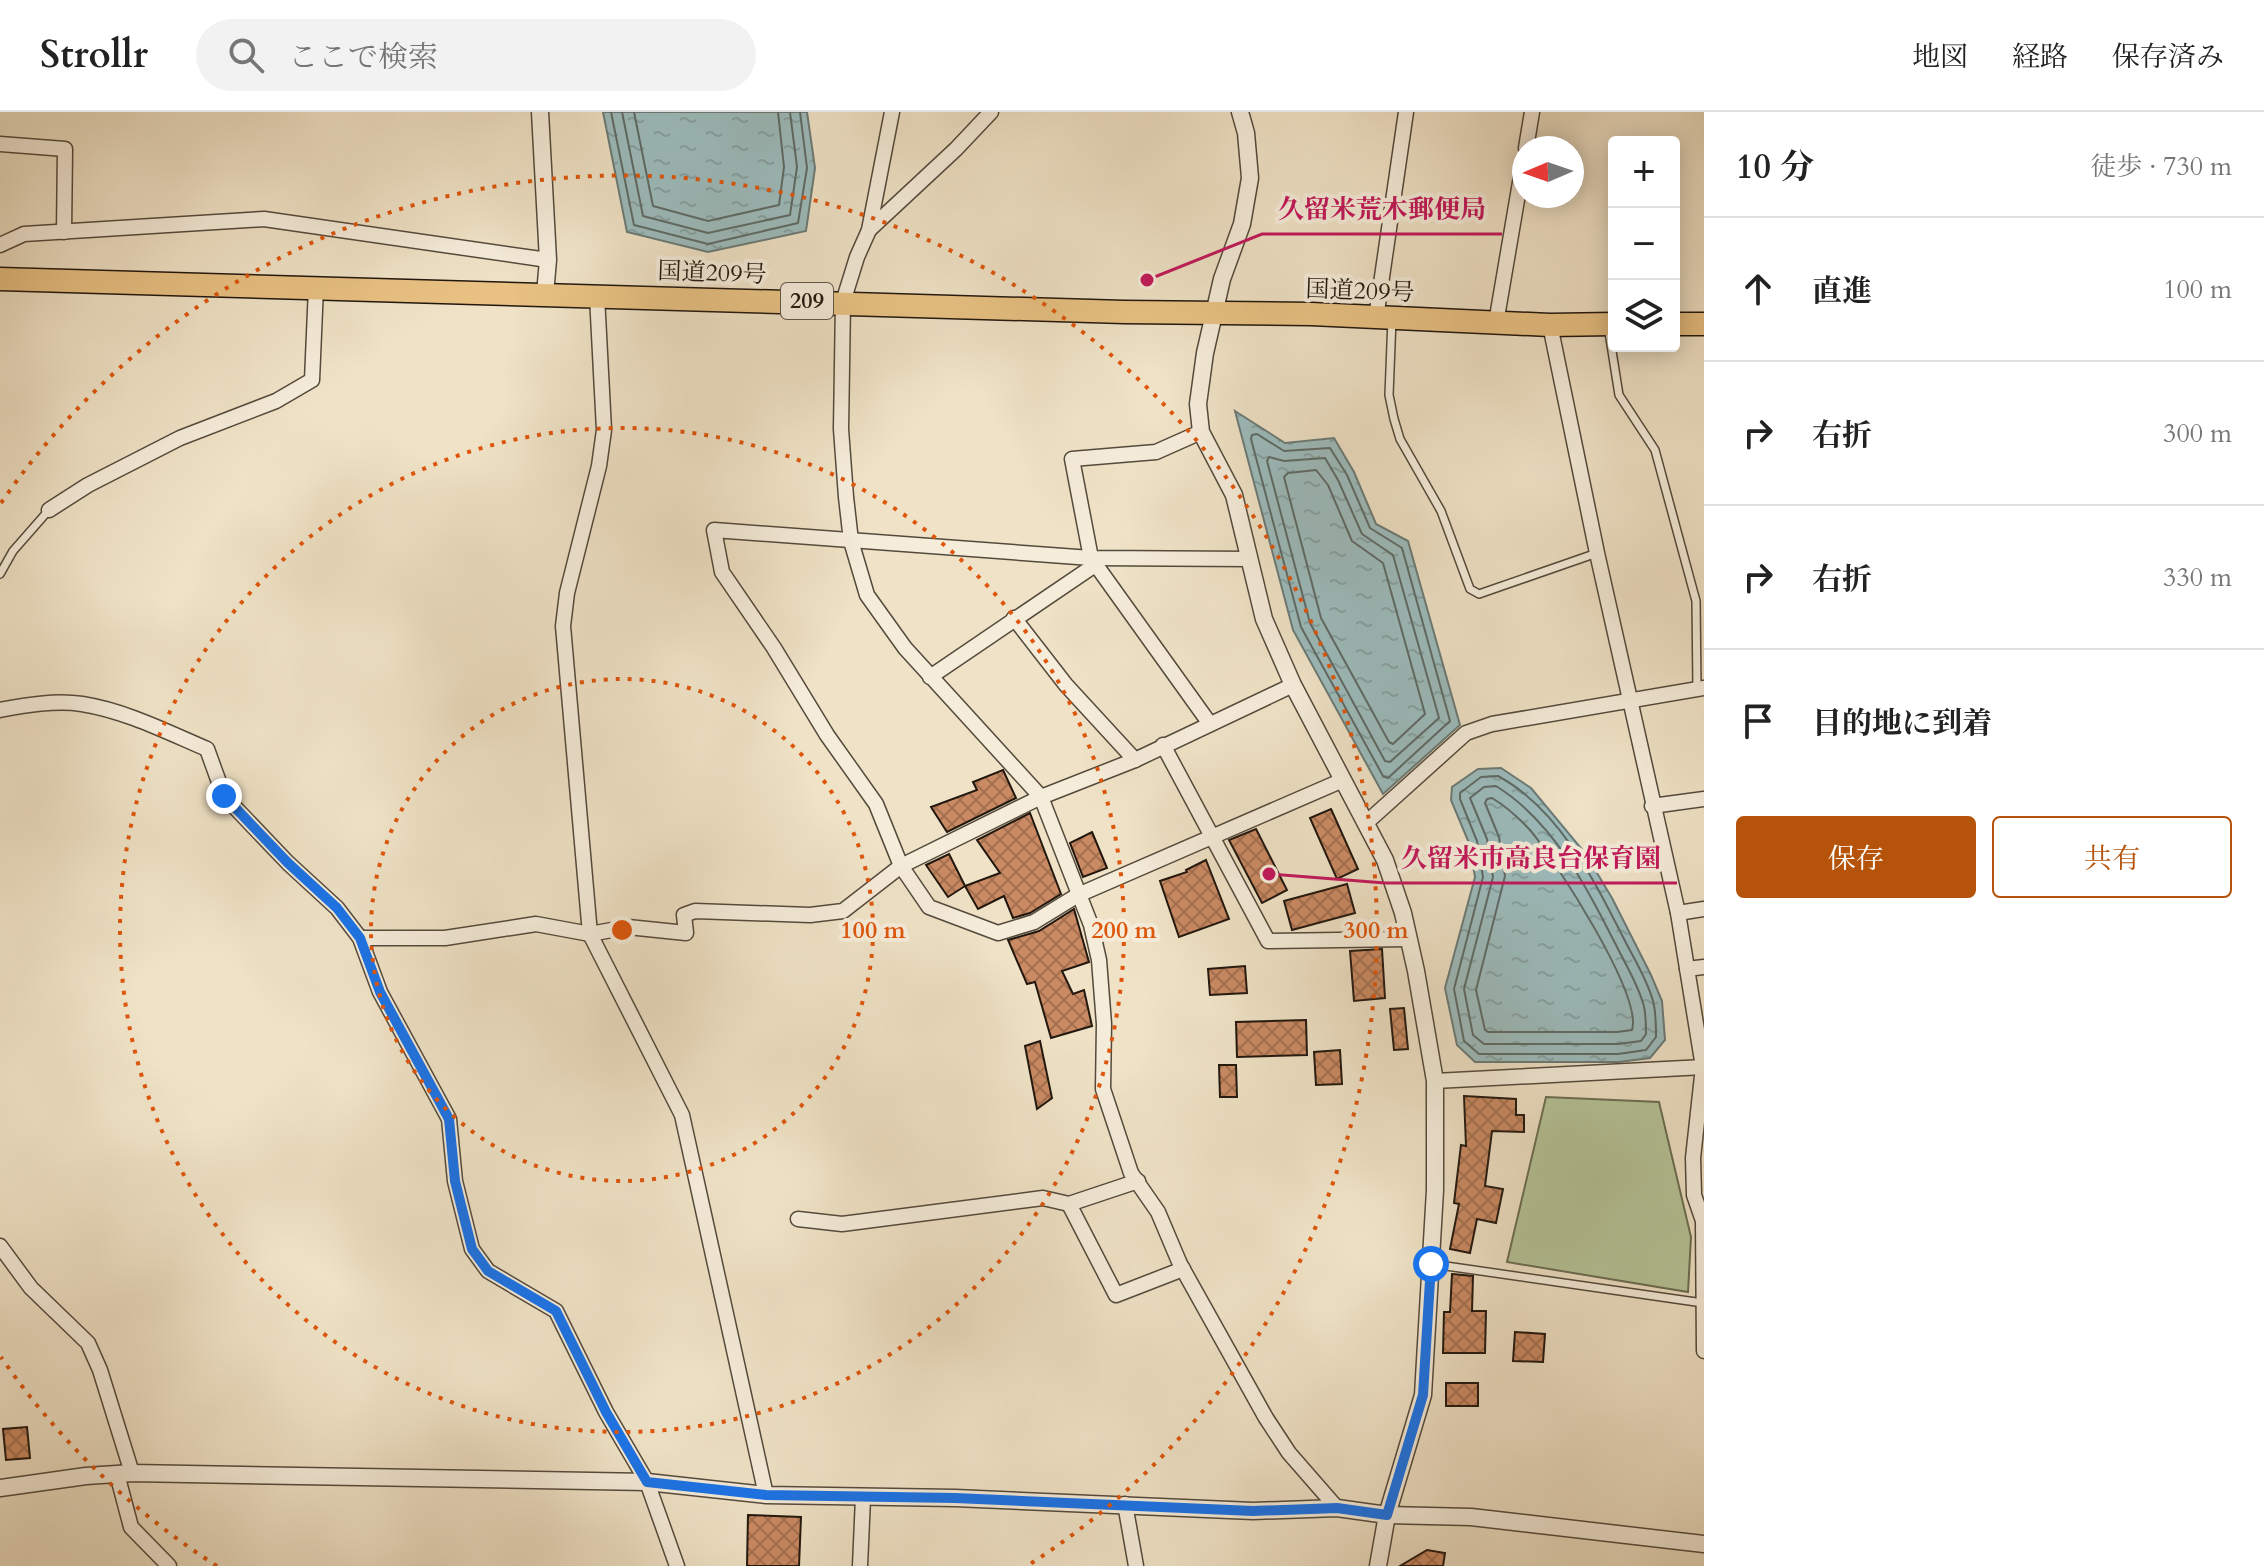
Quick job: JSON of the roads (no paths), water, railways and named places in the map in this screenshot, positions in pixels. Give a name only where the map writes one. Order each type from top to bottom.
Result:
[{"type":"highway","name":"国道209号","points":[[0,279],[1214,314],[1311,314],[1550,325],[1608,324]]},
{"type":"highway","points":[[1680,324],[1704,324]]},
{"type":"street","points":[[540,112],[548,260],[545,294]]},
{"type":"street","points":[[892,112],[869,230],[843,302],[841,429],[851,541],[867,595],[905,648],[1041,797],[1091,925],[1099,960],[1104,1024],[1103,1089],[1131,1173],[1158,1212],[1183,1269],[1266,1418],[1289,1453],[1337,1508]]},
{"type":"street","points":[[869,230],[991,112]]},
{"type":"street","points":[[1240,112],[1246,133],[1250,178],[1242,224],[1222,279],[1205,353],[1198,404],[1201,432],[1234,495],[1264,619],[1293,685],[1385,860],[1409,939],[1435,1081],[1435,1190],[1423,1395],[1387,1515],[1378,1566]]},
{"type":"street","points":[[1384,318],[1406,112]]},
{"type":"street","points":[[1528,136],[1532,112]]},
{"type":"street","points":[[0,144],[65,149],[64,232]]},
{"type":"street","points":[[1496,323],[1516,208]]},
{"type":"street","points":[[0,245],[24,234],[264,219],[548,260]]},
{"type":"street","points":[[49,510],[88,485],[180,438],[276,401],[312,380],[316,287]]},
{"type":"street","points":[[597,296],[604,430],[599,466],[567,593],[563,626],[590,934],[682,1115],[766,1495]]},
{"type":"street","points":[[1550,325],[1652,806],[1678,913],[1704,1067],[1693,1158],[1694,1195],[1703,1221],[1704,1351]]},
{"type":"street","points":[[1201,432],[1156,452],[1072,459],[1093,562],[1210,724]]},
{"type":"street","points":[[1250,559],[1093,562],[714,530],[722,572],[774,648],[827,735],[876,804],[901,866],[929,907],[998,933],[1034,922],[1078,895],[1343,780]]},
{"type":"street","points":[[930,677],[1093,562]]},
{"type":"street","points":[[1014,618],[1066,685],[1135,760]]},
{"type":"street","points":[[360,938],[445,938],[536,924],[590,934],[628,927],[686,933],[684,915],[695,911],[810,915],[843,911],[901,866],[1041,797],[1135,760],[1293,685]]},
{"type":"street","points":[[1366,823],[1466,733],[1492,724],[1701,689]]},
{"type":"street","points":[[0,710],[29,705],[80,704],[121,714],[207,749],[224,796],[288,863],[337,908],[360,938],[380,992],[449,1119],[455,1181],[472,1249],[488,1271],[556,1311],[599,1400],[647,1482],[677,1566]]},
{"type":"street","points":[[1163,745],[1268,941],[1409,939]]},
{"type":"street","points":[[1652,806],[1704,799]]},
{"type":"street","points":[[1678,913],[1704,909]]},
{"type":"street","points":[[1687,969],[1704,967]]},
{"type":"street","points":[[1435,1081],[1704,1067]]},
{"type":"street","points":[[798,1219],[842,1224],[1043,1198],[1069,1204],[1138,1181]]},
{"type":"street","points":[[1069,1204],[1116,1295],[1183,1269]]},
{"type":"street","points":[[0,1246],[31,1288],[88,1343],[100,1370],[124,1473],[131,1527],[169,1566]]},
{"type":"street","points":[[0,1488],[124,1473],[647,1482],[766,1495],[1125,1504],[1253,1511],[1337,1508],[1387,1515],[1471,1517],[1704,1544]]},
{"type":"street","points":[[860,1566],[863,1498]]},
{"type":"street","points":[[1125,1504],[1136,1566]]},
{"type":"lane","points":[[1384,318],[1389,395],[1400,439],[1441,511],[1470,589],[1479,594],[1597,553]]},
{"type":"lane","points":[[1614,352],[1619,395],[1655,450],[1696,601],[1701,689]]},
{"type":"lane","points":[[0,574],[13,551],[49,510]]},
{"type":"lane","points":[[1431,1264],[1703,1303]]},
{"type":"water","points":[[603,112],[807,112],[815,168],[806,231],[708,252],[627,232]]},
{"type":"water","points":[[1235,411],[1285,443],[1334,438],[1354,472],[1376,524],[1408,541],[1460,725],[1383,794],[1293,630]]},
{"type":"water","points":[[1501,768],[1531,788],[1585,853],[1612,898],[1662,1001],[1665,1040],[1650,1058],[1619,1062],[1475,1062],[1457,1045],[1445,988],[1475,877],[1469,843],[1451,800],[1452,787],[1478,769]]},
{"type":"place","name":"久留米荒木郵便局","points":[[1147,280]]},
{"type":"place","name":"久留米市高良台保育園","points":[[1269,874]]}]
